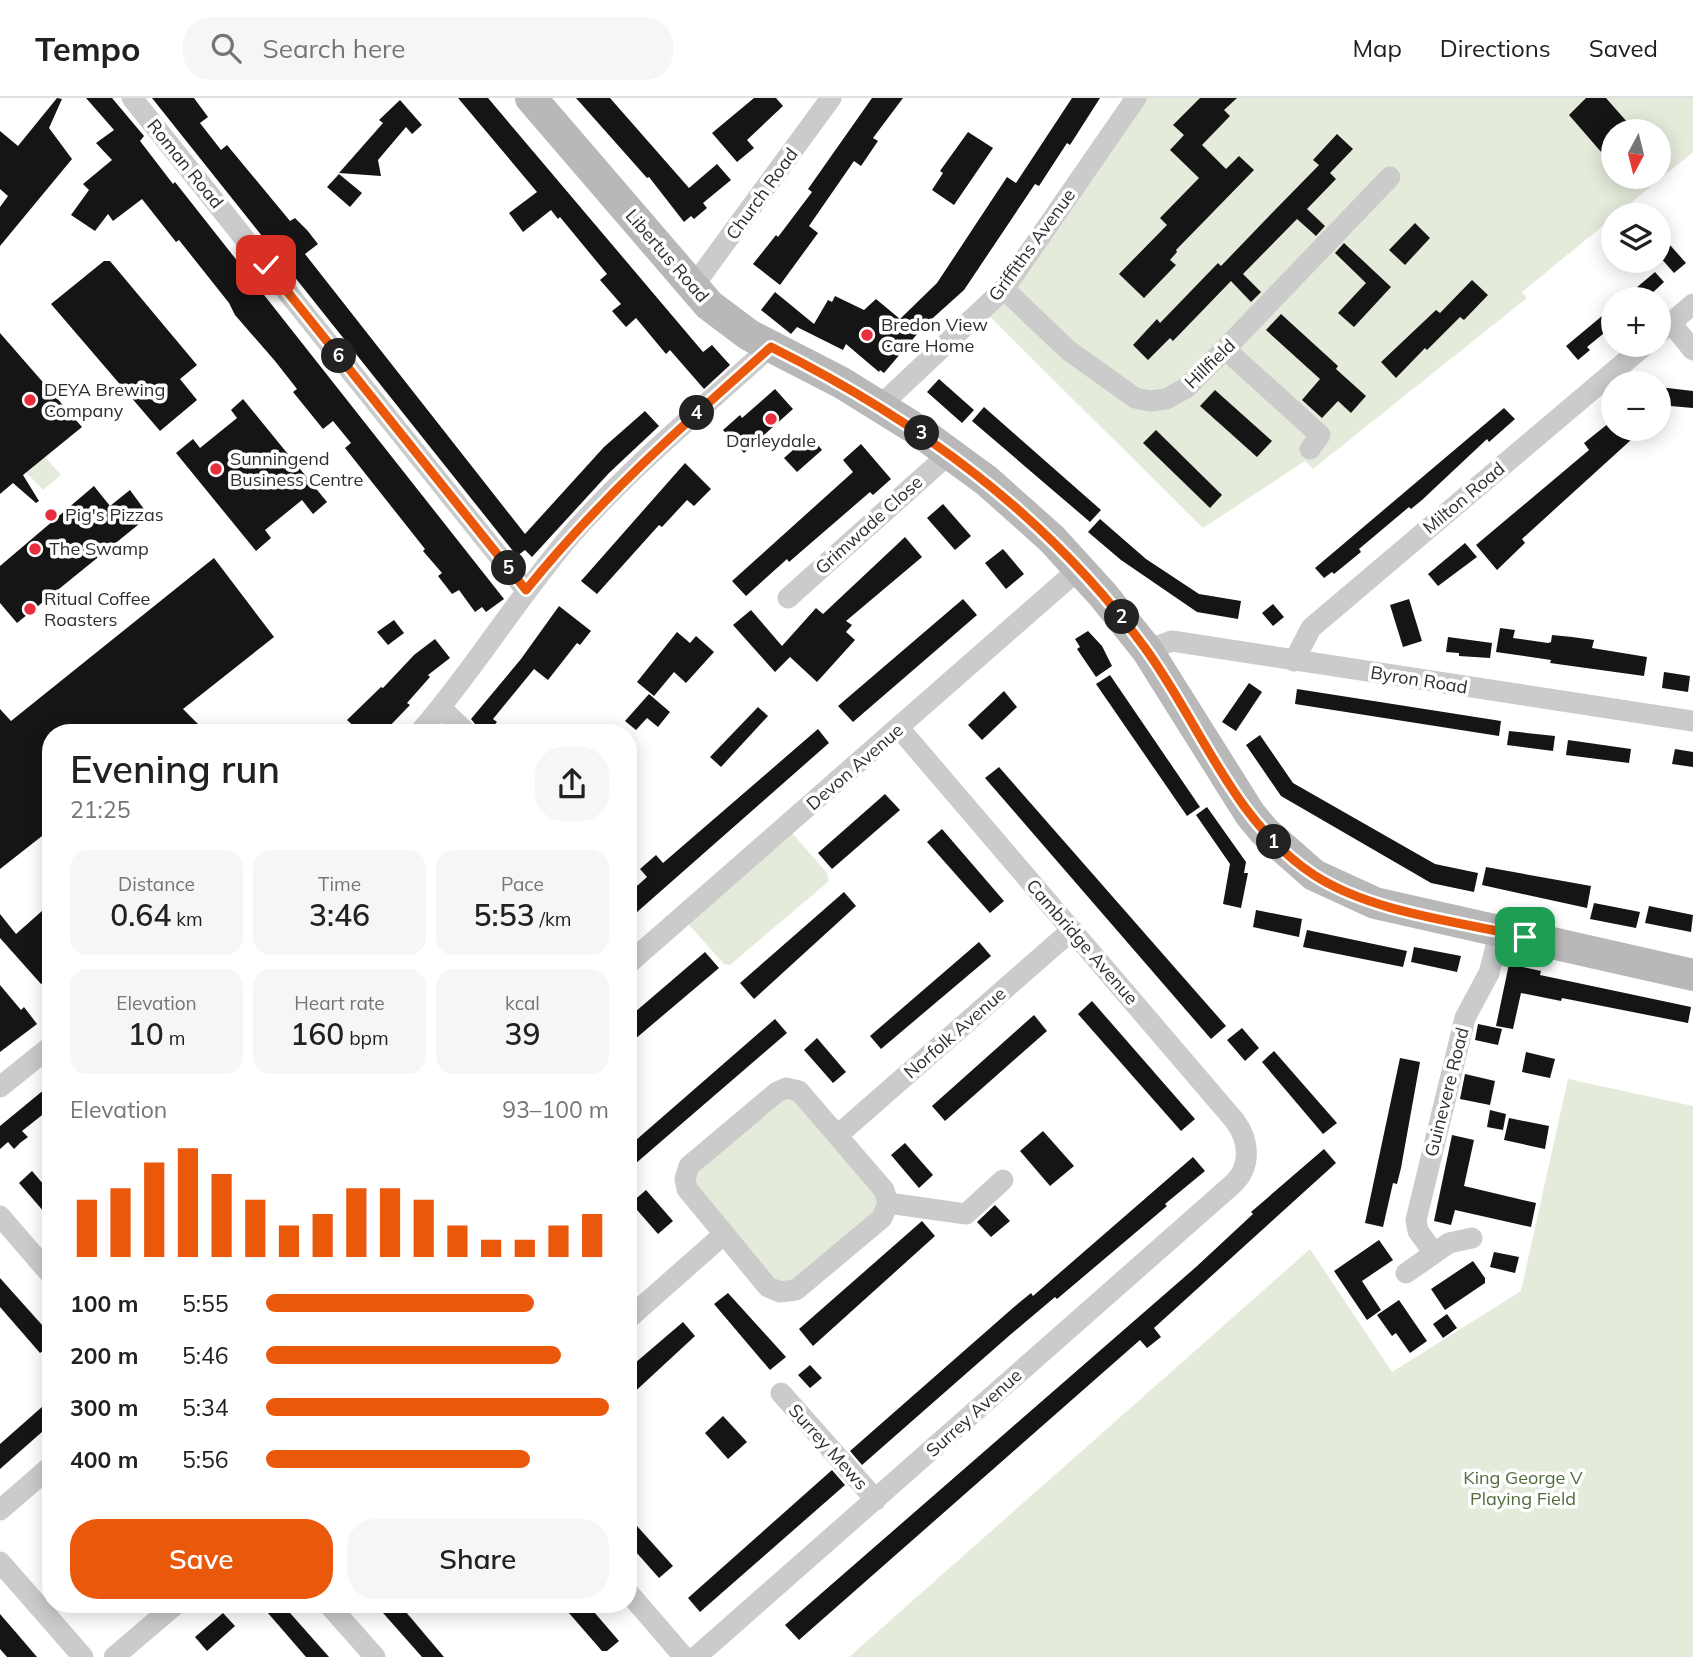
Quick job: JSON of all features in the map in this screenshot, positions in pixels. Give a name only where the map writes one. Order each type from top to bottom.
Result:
[{"type":"street","name":"Roman Road","points":[[132,98],[526,590]]},
{"type":"street","name":"Libertus Road","points":[[531,98],[692,288],[729,321],[880,406],[950,453],[1022,512],[1080,568],[1147,650],[1250,814],[1296,861],[1334,886],[1375,903],[1693,975]]},
{"type":"street","name":"Church Road","points":[[692,288],[831,98]]},
{"type":"street","name":"Griffiths Avenue","points":[[880,406],[1004,289],[1136,98]]},
{"type":"street","name":"Hillfield","points":[[1004,289],[1068,350],[1135,398],[1158,401],[1180,393],[1226,349],[1390,177]]},
{"type":"street","points":[[1671,323],[1693,304]]},
{"type":"street","points":[[1671,332],[1693,349]]},
{"type":"street","points":[[427,724],[526,590],[574,532],[634,470],[771,347]]},
{"type":"street","points":[[1226,349],[1320,435],[1310,449]]},
{"type":"street","name":"Milton Road","points":[[1294,661],[1311,628],[1631,357]]},
{"type":"street","name":"Grimwade Close","points":[[788,598],[950,453]]},
{"type":"street","name":"Devon Avenue","points":[[637,956],[1080,568]]},
{"type":"street","name":"Byron Road","points":[[1147,650],[1172,641],[1693,722]]},
{"type":"street","points":[[441,708],[458,724]]},
{"type":"street","name":"Cambridge Avenue","points":[[899,729],[1235,1121],[1246,1146],[1245,1163]]},
{"type":"street","name":"Norfolk Avenue","points":[[838,1135],[1072,930]]},
{"type":"street","name":"Guinevere Road","points":[[1434,1253],[1418,1231],[1416,1220],[1462,1028],[1489,973],[1500,931]]},
{"type":"street","points":[[0,1087],[42,1053]]},
{"type":"street","points":[[786,1088],[799,1091],[838,1135],[884,1190],[888,1203],[882,1218],[791,1292],[780,1292],[768,1287],[687,1189],[685,1179],[689,1166],[777,1092],[786,1088]]},
{"type":"street","name":"Surrey Avenue","points":[[696,1657],[1233,1184],[1242,1174],[1245,1163]]},
{"type":"street","points":[[888,1203],[966,1214],[1003,1181]]},
{"type":"street","points":[[0,1216],[42,1265]]},
{"type":"street","points":[[637,1311],[723,1234]]},
{"type":"street","points":[[1406,1273],[1449,1244],[1472,1238]]},
{"type":"street","name":"Surrey Mews","points":[[780,1393],[876,1500]]},
{"type":"street","points":[[0,1510],[42,1474]]},
{"type":"street","points":[[0,1562],[42,1610]]},
{"type":"street","points":[[637,1602],[684,1657]]},
{"type":"street","points":[[45,1613],[83,1657]]},
{"type":"street","points":[[114,1657],[166,1613]]},
{"type":"street","points":[[336,1613],[375,1657]]},
{"type":"green space","points":[[1136,98],[1693,98],[1693,152],[1671,170],[1671,119],[1601,119],[1601,189],[1648,189],[1631,203],[1601,203],[1601,227],[1522,292],[1527,298],[1313,469],[1305,461],[1203,528],[983,310]]},
{"type":"green space","points":[[45,457],[61,475],[43,490],[26,472]]},
{"type":"green space","points":[[787,827],[827,873],[829,881],[730,965],[724,964],[682,917]]},
{"type":"green space","name":"King George V Playing Field","points":[[1568,1079],[1693,1106],[1693,1657],[849,1657],[1310,1249],[1392,1372],[1521,1291]]},
{"type":"green space","points":[[793,1097],[880,1191],[880,1208],[796,1282],[774,1281],[695,1188],[694,1176],[698,1167],[777,1099]]},
{"type":"building","points":[[57,98],[62,99],[49,128],[72,159],[0,246],[0,207],[8,196],[0,189],[0,131],[18,146]]},
{"type":"building","points":[[86,98],[112,98],[144,136],[140,141],[173,184],[175,182],[504,599],[486,612],[482,607],[475,612],[459,590],[452,594],[438,576],[442,573],[423,551],[425,549],[345,448],[351,443],[333,421],[323,429],[293,392],[297,389],[275,361],[235,315],[229,303],[179,240],[176,242],[142,199],[113,221],[108,214],[95,231],[71,215],[89,190],[83,184],[112,160],[96,143],[114,130]]},
{"type":"building","points":[[152,98],[194,98],[208,117],[200,123],[221,150],[227,145],[290,221],[295,218],[307,230],[318,244],[305,254],[525,534],[604,447],[645,411],[659,426],[609,473],[532,557],[525,550],[517,556]]},
{"type":"building","points":[[458,98],[488,98],[703,352],[712,345],[730,365],[704,389],[670,350],[666,354],[636,318],[626,327],[612,311],[621,304],[600,280],[607,274],[560,217],[558,219],[551,210],[523,232],[509,213],[537,192]]},
{"type":"building","points":[[576,98],[610,98],[689,188],[717,164],[731,180],[703,203],[707,208],[694,219],[691,216],[684,222],[649,177],[647,178]]},
{"type":"building","points":[[754,98],[776,98],[783,106],[747,140],[754,148],[737,162],[712,133]]},
{"type":"building","points":[[872,98],[903,98],[873,138],[878,141],[861,166],[854,161],[809,226],[818,233],[780,285],[753,264],[776,235],[778,237],[812,192],[808,189]]},
{"type":"building","points":[[1072,98],[1100,98],[1070,145],[1067,143],[1039,186],[1035,184],[964,290],[924,326],[884,373],[880,370],[879,372],[846,344],[843,350],[797,327],[791,334],[761,310],[775,292],[814,324],[828,300],[832,302],[835,296],[864,310],[876,299],[900,319],[937,283],[1007,177],[1016,183]]},
{"type":"building","points":[[1200,98],[1237,98],[1224,110],[1230,116],[1202,145],[1226,169],[1239,156],[1254,170],[1176,250],[1170,260],[1176,265],[1144,298],[1119,274],[1167,225],[1160,218],[1199,178],[1170,150],[1184,135],[1173,125]]},
{"type":"building","points":[[1586,98],[1606,98],[1624,119],[1601,119],[1601,152],[1569,115]]},
{"type":"building","points":[[400,100],[422,125],[412,134],[406,127],[378,160],[381,176],[339,173],[383,123],[379,120]]},
{"type":"building","points":[[968,132],[993,148],[954,205],[932,190],[943,173],[940,171]]},
{"type":"building","points":[[1337,134],[1353,149],[1330,173],[1336,179],[1307,209],[1325,226],[1316,236],[1297,219],[1243,274],[1261,292],[1251,302],[1231,281],[1173,341],[1170,338],[1148,360],[1133,345],[1157,319],[1160,323],[1218,263],[1221,266],[1319,165],[1313,160]]},
{"type":"building","points":[[339,174],[362,193],[350,207],[327,187]]},
{"type":"building","points":[[1415,223],[1430,238],[1405,265],[1389,250]]},
{"type":"building","points":[[1344,243],[1391,287],[1354,327],[1338,313],[1366,283],[1335,253]]},
{"type":"building","points":[[1671,246],[1686,263],[1674,273],[1671,270]]},
{"type":"building","points":[[104,261],[110,261],[197,365],[180,379],[197,400],[160,431],[51,304]]},
{"type":"building","points":[[1654,273],[1664,282],[1659,287],[1637,287]]},
{"type":"building","points":[[1472,280],[1488,295],[1464,320],[1460,317],[1427,350],[1425,348],[1396,378],[1381,362],[1436,310],[1440,313]]},
{"type":"building","points":[[1281,314],[1338,366],[1336,369],[1366,396],[1351,413],[1338,401],[1322,418],[1302,400],[1320,379],[1266,330]]},
{"type":"building","points":[[1601,317],[1601,336],[1587,347],[1590,350],[1578,360],[1566,346]]},
{"type":"building","name":"DEYA Brewing Company","points":[[0,333],[82,427],[23,475],[39,501],[36,503],[13,483],[0,494]]},
{"type":"building","points":[[939,379],[974,410],[962,423],[927,392]]},
{"type":"building","points":[[1671,388],[1693,391],[1693,408],[1671,406]]},
{"type":"building","name":"Darleydale","points":[[775,389],[793,409],[744,453],[723,430],[740,415],[742,418]]},
{"type":"building","points":[[1215,390],[1272,441],[1257,457],[1200,406]]},
{"type":"building","name":"Sunningend Business Centre","points":[[243,399],[327,502],[313,514],[302,500],[265,530],[271,538],[256,551],[176,453],[193,439],[200,448],[237,418],[231,410]]},
{"type":"building","points":[[984,407],[1101,510],[1090,522],[972,421]]},
{"type":"building","points":[[1504,408],[1515,419],[1489,442],[1487,439],[1422,500],[1411,509],[1409,507],[1359,549],[1361,552],[1334,574],[1332,572],[1324,578],[1315,568]]},
{"type":"building","points":[[1601,429],[1601,441],[1630,441],[1522,539],[1525,543],[1497,570],[1476,545],[1589,450],[1584,443]]},
{"type":"building","points":[[1156,430],[1222,495],[1210,508],[1143,443]]},
{"type":"building","points":[[810,435],[822,450],[797,472],[784,458]]},
{"type":"building","points":[[861,444],[891,479],[873,495],[870,492],[746,596],[732,581],[853,472],[843,460]]},
{"type":"building","points":[[685,463],[711,489],[694,506],[687,500],[662,527],[659,525],[597,594],[581,581]]},
{"type":"building","points":[[94,486],[110,506],[130,490],[149,516],[17,623],[0,603],[0,566]]},
{"type":"building","points":[[943,504],[971,536],[955,550],[927,518]]},
{"type":"building","points":[[1100,519],[1146,559],[1199,594],[1241,601],[1238,619],[1197,612],[1121,560],[1088,532]]},
{"type":"building","points":[[905,537],[922,557],[846,621],[852,625],[846,632],[855,640],[817,682],[790,657],[775,672],[733,625],[751,610],[782,646],[816,608],[823,614]]},
{"type":"building","points":[[1465,543],[1477,557],[1438,586],[1428,574]]},
{"type":"building","points":[[1003,549],[1024,574],[1006,589],[985,563]]},
{"type":"building","points":[[214,558],[274,637],[183,709],[198,724],[42,724],[42,836],[0,869],[0,709],[11,721]]},
{"type":"building","points":[[963,599],[977,615],[853,722],[838,706]]},
{"type":"building","points":[[1409,599],[1422,641],[1403,647],[1390,605]]},
{"type":"building","points":[[1273,604],[1284,617],[1273,626],[1262,613]]},
{"type":"building","points":[[559,606],[591,631],[580,645],[577,643],[548,680],[534,669],[493,719],[497,722],[495,724],[475,724],[471,719],[521,659]]},
{"type":"building","points":[[394,620],[404,633],[388,645],[377,632]]},
{"type":"building","points":[[1500,628],[1515,630],[1513,638],[1548,643],[1551,642],[1552,635],[1594,640],[1592,648],[1647,657],[1644,676],[1550,663],[1551,660],[1496,652]]},
{"type":"building","points":[[1088,631],[1102,646],[1112,666],[1096,677],[1077,649],[1080,647],[1075,639]]},
{"type":"building","points":[[677,632],[690,643],[696,636],[714,652],[686,683],[674,672],[654,696],[637,682]]},
{"type":"building","points":[[1448,637],[1492,643],[1490,658],[1459,656],[1459,653],[1446,652]]},
{"type":"building","points":[[435,639],[450,658],[428,675],[430,677],[407,703],[410,705],[392,724],[351,724],[347,720],[383,688],[414,655]]},
{"type":"building","points":[[1664,672],[1690,676],[1688,692],[1662,688]]},
{"type":"building","points":[[1110,675],[1200,807],[1187,816],[1096,684]]},
{"type":"building","points":[[1249,683],[1262,692],[1236,731],[1222,722]]},
{"type":"building","points":[[1297,689],[1501,721],[1499,736],[1295,704]]},
{"type":"building","points":[[1004,691],[1017,707],[982,740],[968,725]]},
{"type":"building","points":[[649,694],[670,712],[658,727],[647,718],[637,729],[637,724],[625,721]]},
{"type":"building","points":[[758,707],[768,716],[721,767],[710,757]]},
{"type":"building","points":[[818,729],[829,743],[637,912],[637,886],[647,877],[640,869],[656,855],[663,863]]},
{"type":"building","points":[[1509,731],[1555,736],[1553,751],[1507,745]]},
{"type":"building","points":[[1260,735],[1293,783],[1435,864],[1478,873],[1474,892],[1431,883],[1281,796],[1246,745]]},
{"type":"building","points":[[1568,740],[1631,749],[1629,763],[1566,755]]},
{"type":"building","points":[[1675,749],[1693,752],[1693,767],[1672,764]]},
{"type":"building","points":[[999,767],[1226,1026],[1211,1039],[985,778]]},
{"type":"building","points":[[885,794],[900,810],[832,869],[818,853]]},
{"type":"building","points":[[1207,807],[1246,862],[1244,873],[1248,873],[1241,908],[1223,904],[1230,864],[1196,815]]},
{"type":"building","points":[[942,829],[1004,901],[990,913],[927,842]]},
{"type":"building","points":[[1486,867],[1591,886],[1587,908],[1482,885]]},
{"type":"building","points":[[844,892],[856,906],[754,999],[740,983]]},
{"type":"building","points":[[1594,903],[1640,912],[1636,928],[1590,919]]},
{"type":"building","points":[[1649,906],[1693,915],[1691,932],[1645,923]]},
{"type":"building","points":[[1256,910],[1302,919],[1299,937],[1253,927]]},
{"type":"building","points":[[42,911],[41,984],[0,938],[0,914],[16,934]]},
{"type":"building","points":[[1307,930],[1407,951],[1403,967],[1303,947]]},
{"type":"building","points":[[979,942],[991,956],[881,1049],[870,1036]]},
{"type":"building","points":[[1414,947],[1461,956],[1457,972],[1411,962]]},
{"type":"building","points":[[705,952],[719,968],[637,1037],[637,1010]]},
{"type":"building","points":[[1509,964],[1541,971],[1540,975],[1691,1007],[1688,1023],[1562,998],[1561,1001],[1521,993],[1513,1029],[1496,1026]]},
{"type":"building","points":[[0,985],[21,1010],[24,1007],[37,1024],[0,1052]]},
{"type":"building","points":[[1092,1001],[1195,1119],[1181,1131],[1078,1014]]},
{"type":"building","points":[[1034,1015],[1047,1031],[945,1121],[932,1106]]},
{"type":"building","points":[[775,1019],[787,1033],[637,1162],[637,1139]]},
{"type":"building","points":[[1478,1024],[1502,1029],[1498,1045],[1475,1040]]},
{"type":"building","points":[[1242,1028],[1259,1048],[1245,1061],[1227,1040]]},
{"type":"building","points":[[817,1038],[846,1072],[833,1083],[804,1050]]},
{"type":"building","points":[[1274,1051],[1337,1123],[1323,1134],[1262,1062]]},
{"type":"building","points":[[1526,1052],[1555,1059],[1550,1078],[1522,1072]]},
{"type":"building","points":[[1400,1058],[1420,1062],[1401,1168],[1397,1184],[1393,1183],[1383,1227],[1365,1223]]},
{"type":"building","points":[[1465,1074],[1495,1081],[1490,1105],[1460,1099]]},
{"type":"building","points":[[42,1091],[42,1115],[22,1131],[28,1137],[14,1149],[8,1142],[0,1149],[0,1126]]},
{"type":"building","points":[[1490,1110],[1506,1114],[1503,1130],[1487,1127]]},
{"type":"building","points":[[1509,1118],[1549,1126],[1545,1149],[1504,1140]]},
{"type":"building","points":[[1043,1131],[1074,1166],[1050,1186],[1020,1151]]},
{"type":"building","points":[[1452,1135],[1474,1140],[1464,1186],[1536,1203],[1531,1227],[1455,1210],[1451,1225],[1434,1221]]},
{"type":"building","points":[[905,1143],[933,1175],[919,1188],[891,1155]]},
{"type":"building","points":[[1324,1149],[1336,1163],[1154,1328],[1161,1337],[1147,1348],[1140,1340],[799,1640],[785,1625],[1196,1267],[1253,1214],[1251,1212]]},
{"type":"building","points":[[1193,1157],[1205,1171],[1057,1299],[1055,1297],[1010,1335],[862,1465],[850,1451],[1014,1307],[1031,1293],[1033,1296]]},
{"type":"building","points":[[32,1171],[42,1183],[42,1210],[19,1183]]},
{"type":"building","points":[[646,1190],[673,1221],[658,1234],[637,1210],[637,1198]]},
{"type":"building","points":[[995,1205],[1010,1221],[991,1237],[977,1222]]},
{"type":"building","points":[[922,1221],[935,1236],[813,1346],[799,1329]]},
{"type":"building","points":[[1379,1240],[1393,1260],[1362,1281],[1381,1310],[1367,1320],[1334,1271]]},
{"type":"building","points":[[1494,1252],[1519,1257],[1515,1273],[1490,1267]]},
{"type":"building","points":[[1473,1261],[1485,1278],[1485,1283],[1445,1310],[1431,1289]]},
{"type":"building","points":[[0,1278],[42,1325],[42,1352],[40,1353],[0,1307]]},
{"type":"building","points":[[728,1293],[786,1357],[770,1370],[714,1304]]},
{"type":"building","points":[[1399,1300],[1427,1341],[1410,1353],[1396,1333],[1392,1336],[1377,1315]]},
{"type":"building","points":[[1447,1314],[1457,1328],[1443,1338],[1433,1324]]},
{"type":"building","points":[[683,1322],[695,1336],[637,1390],[637,1361]]},
{"type":"building","points":[[810,1365],[822,1378],[810,1388],[798,1375]]},
{"type":"building","points":[[42,1407],[42,1432],[0,1469],[0,1444]]},
{"type":"building","points":[[723,1416],[747,1442],[728,1459],[705,1433]]},
{"type":"building","points":[[832,1470],[845,1485],[700,1612],[688,1598]]},
{"type":"building","points":[[637,1526],[673,1566],[659,1578],[637,1553]]},
{"type":"building","points":[[223,1613],[235,1626],[207,1651],[195,1637]]},
{"type":"building","points":[[268,1613],[290,1613],[329,1657],[306,1657]]},
{"type":"building","points":[[383,1613],[407,1613],[444,1657],[422,1657]]},
{"type":"building","points":[[569,1613],[595,1613],[619,1641],[607,1651],[602,1651]]},
{"type":"building","points":[[0,1614],[37,1657],[7,1657],[0,1649]]},
{"type":"place","name":"Bredon View Care Home","points":[[867,335]]},
{"type":"place","name":"DEYA Brewing Company","points":[[30,400]]},
{"type":"place","name":"Darleydale","points":[[771,419]]},
{"type":"place","name":"Sunningend Business Centre","points":[[216,469]]},
{"type":"place","name":"Pig's Pizzas","points":[[51,515]]},
{"type":"place","name":"The Swamp","points":[[35,549]]},
{"type":"place","name":"Ritual Coffee Roasters","points":[[30,609]]},
{"type":"route","points":[[266,265],[526,590],[574,532],[634,470],[771,347],[842,383],[916,429],[987,481],[1080,568],[1147,650],[1250,814],[1279,847],[1296,861],[1334,886],[1375,903],[1525,937]]}]
